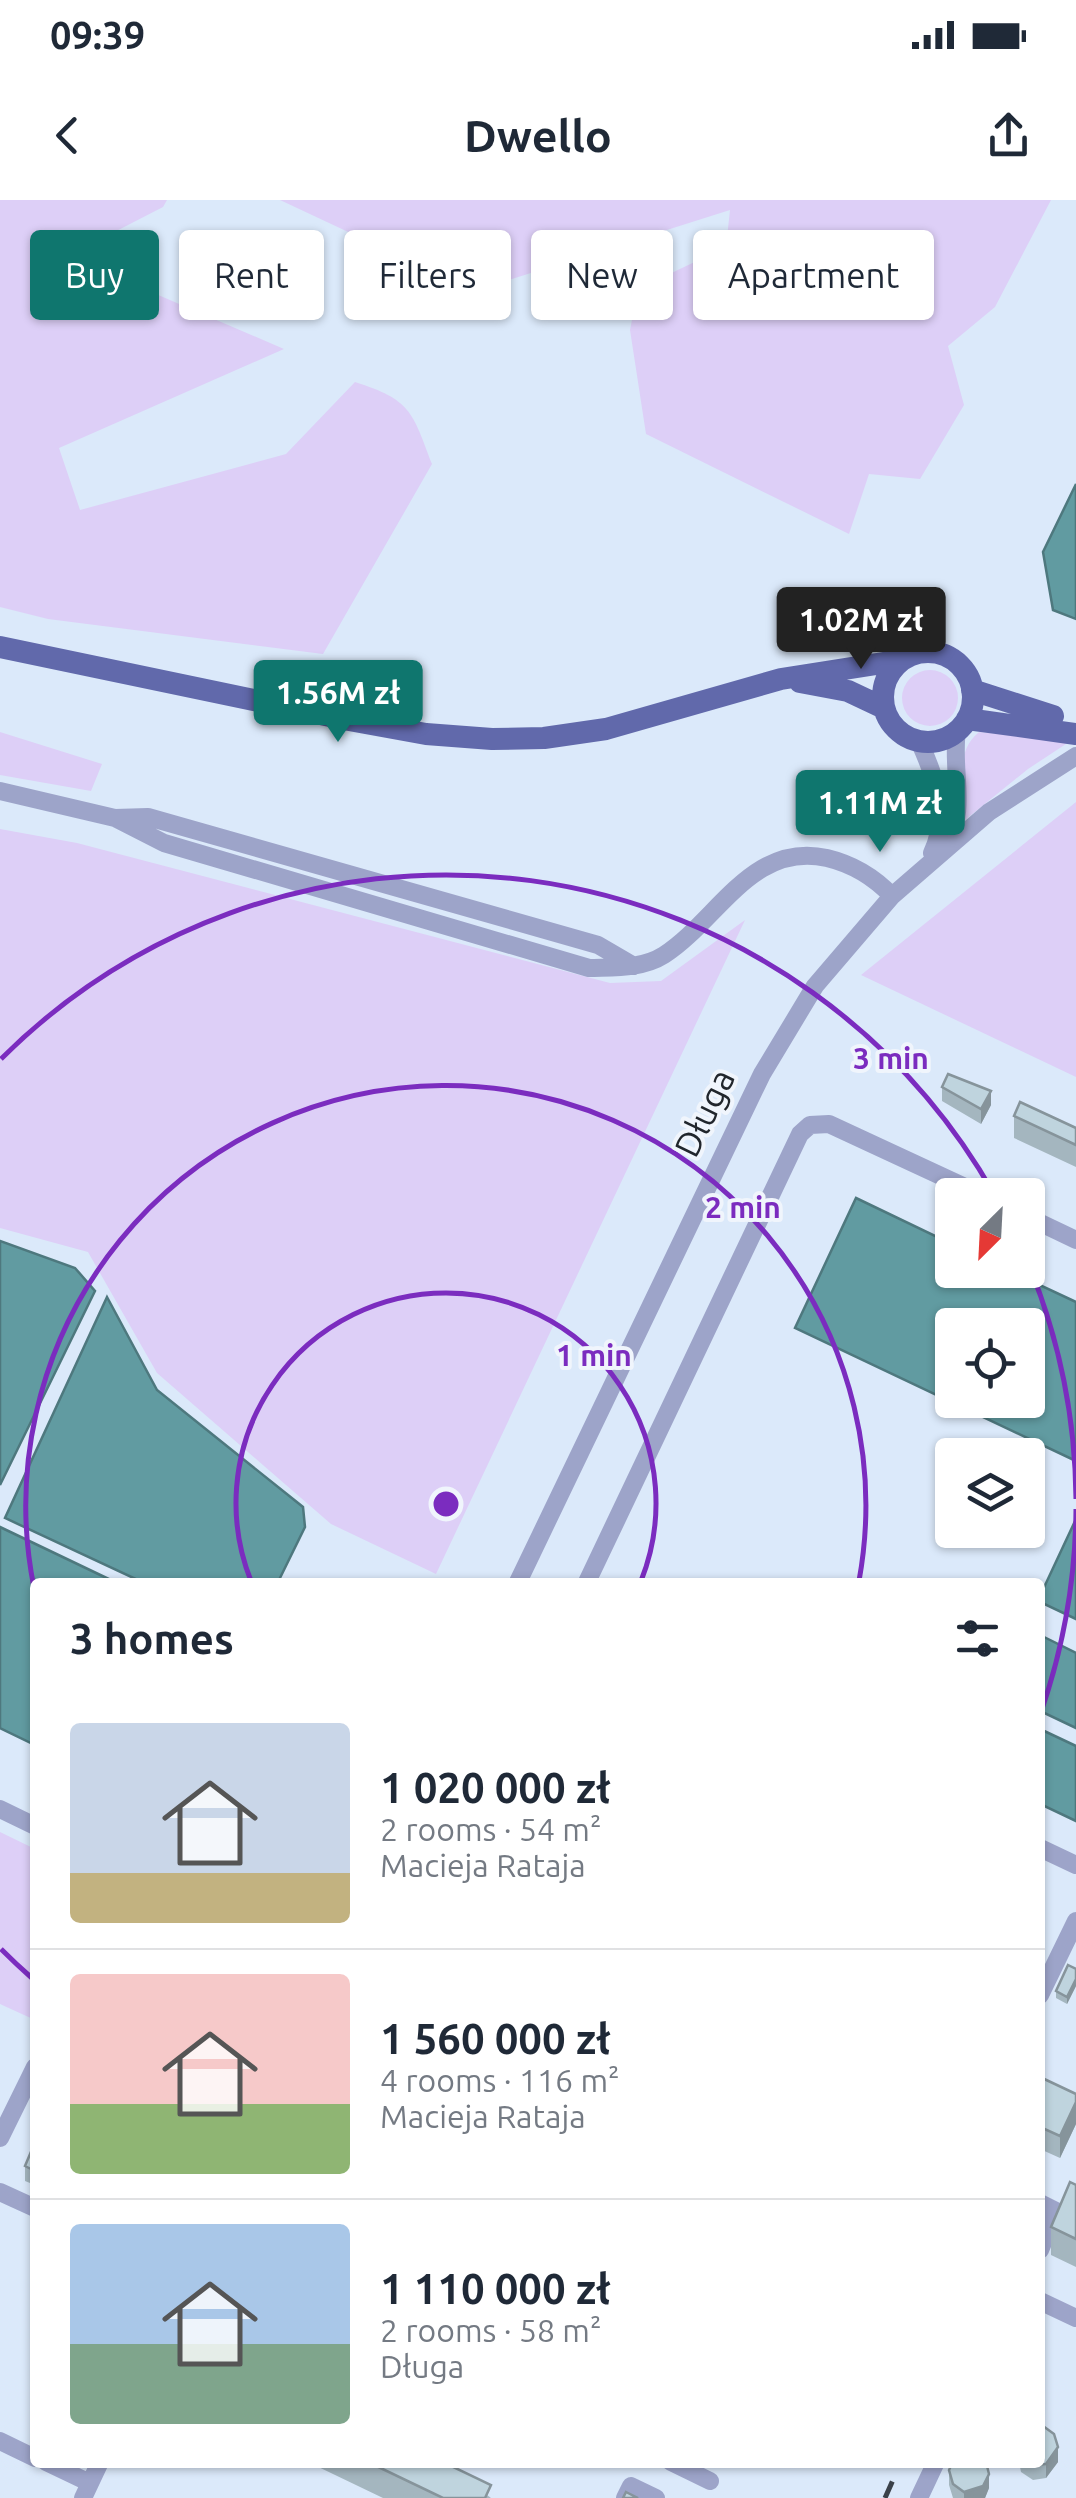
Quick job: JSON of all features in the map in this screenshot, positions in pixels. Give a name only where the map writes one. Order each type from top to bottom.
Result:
[{"type":"main road","points":[[0,647],[349,720],[426,734],[492,739],[544,738],[606,729],[782,679],[902,660],[916,654],[946,656],[958,664],[972,690],[1076,723]]},
{"type":"main road","points":[[884,708],[886,681],[902,660]]},
{"type":"main road","points":[[782,679],[848,691],[884,708],[897,730],[919,741],[939,740],[962,725],[1076,734]]},
{"type":"main road","points":[[962,725],[972,690]]},
{"type":"street","name":"Długa","points":[[925,867],[955,828],[962,725]]},
{"type":"street","points":[[919,741],[937,786],[940,812],[936,846],[925,867]]},
{"type":"street","name":"Długa","points":[[520,1578],[780,1041],[814,986],[892,896],[925,867],[1011,795],[1076,756]]},
{"type":"street","points":[[0,791],[116,818],[164,843],[590,968],[634,966],[662,956],[759,868],[783,857],[811,854],[837,860],[879,882],[892,896]]},
{"type":"street","points":[[589,1578],[800,1134],[810,1125],[829,1124],[945,1178]]},
{"type":"street","points":[[1045,1225],[1076,1240]]},
{"type":"street","points":[[0,1809],[30,1824]]},
{"type":"street","points":[[1045,1850],[1076,1865]]},
{"type":"street","points":[[1045,1985],[1076,1921]]},
{"type":"street","points":[[0,2138],[30,2077]]},
{"type":"street","points":[[0,2192],[30,2206]]},
{"type":"street","points":[[1045,2206],[1056,2211],[1045,2238]]},
{"type":"street","points":[[1045,2304],[1076,2318]]},
{"type":"street","points":[[0,2441],[30,2456]]},
{"type":"street","points":[[54,2468],[86,2491],[97,2468]]},
{"type":"street","points":[[683,2468],[710,2481]]},
{"type":"street","points":[[919,2498],[933,2468]]},
{"type":"street","points":[[626,2498],[631,2486],[656,2498]]},
{"type":"shaded area","points":[[0,200],[167,200],[163,207],[118,230],[30,230],[30,320],[159,320],[159,295],[179,304],[179,320],[216,320],[284,349],[59,448],[80,510],[286,454],[355,382],[388,395],[407,410],[432,464],[323,654],[48,619],[0,607]]},
{"type":"shaded area","points":[[280,200],[1051,200],[995,307],[948,346],[964,405],[920,479],[869,474],[849,534],[646,434],[630,330],[632,320],[673,320],[673,272],[693,263],[693,320],[934,320],[934,230],[728,230],[730,210],[667,230],[531,230],[531,273],[511,279],[511,230],[344,230]]},
{"type":"shaded area","points":[[1076,484],[1076,619],[1053,610],[1043,552]]},
{"type":"shaded area","points":[[930,670],[950,678],[958,698],[950,718],[930,726],[910,718],[902,698],[910,678]]},
{"type":"shaded area","points":[[0,732],[102,764],[91,791],[0,775]]},
{"type":"shaded area","points":[[979,732],[1072,740],[1028,769],[965,820],[963,762],[970,742]]},
{"type":"shaded area","points":[[1076,802],[1076,1077],[861,975]]},
{"type":"shaded area","points":[[0,829],[77,843],[610,983],[661,981],[745,920],[436,1574],[331,1524],[157,1373],[88,1252],[0,1228]]},
{"type":"shaded area","points":[[856,1198],[935,1236],[935,1288],[1045,1287],[1076,1302],[1076,1461],[1045,1446],[1045,1438],[1027,1438],[985,1418],[1045,1418],[1045,1308],[935,1308],[935,1394],[795,1328]]},
{"type":"shaded area","points":[[0,1241],[75,1268],[95,1291],[0,1485]]},
{"type":"shaded area","points":[[107,1297],[157,1390],[303,1507],[305,1527],[280,1578],[133,1578],[5,1518]]},
{"type":"shaded area","points":[[1076,1519],[1076,1619],[1045,1604],[1045,1585]]},
{"type":"shaded area","points":[[0,1527],[107,1578],[30,1578],[30,1743],[0,1728]]},
{"type":"shaded area","points":[[1045,1638],[1076,1653],[1076,1728],[1045,1713]]},
{"type":"shaded area","points":[[1045,1731],[1076,1746],[1076,1821],[1045,1806]]},
{"type":"shaded area","points":[[0,1832],[30,1847],[30,2018],[0,2004]]},
{"type":"building","points":[[948,1074],[991,1091],[981,1109],[942,1087]]},
{"type":"building","points":[[1020,1102],[1076,1128],[1076,1145],[1014,1116]]},
{"type":"building","points":[[1068,1965],[1076,1969],[1076,1979],[1067,1997],[1056,1991]]},
{"type":"building","points":[[1045,2079],[1076,2094],[1060,2136],[1045,2129]]},
{"type":"building","points":[[1070,2182],[1076,2185],[1076,2239],[1051,2227]]},
{"type":"building","points":[[1045,2427],[1054,2434],[1058,2447],[1046,2464]]},
{"type":"building","points":[[380,2468],[456,2468],[491,2485],[485,2498],[443,2498]]},
{"type":"building","points":[[988,2468],[989,2474],[983,2486],[964,2492],[953,2484],[949,2470]]},
{"type":"railway","points":[[885,2498],[898,2468]]}]
